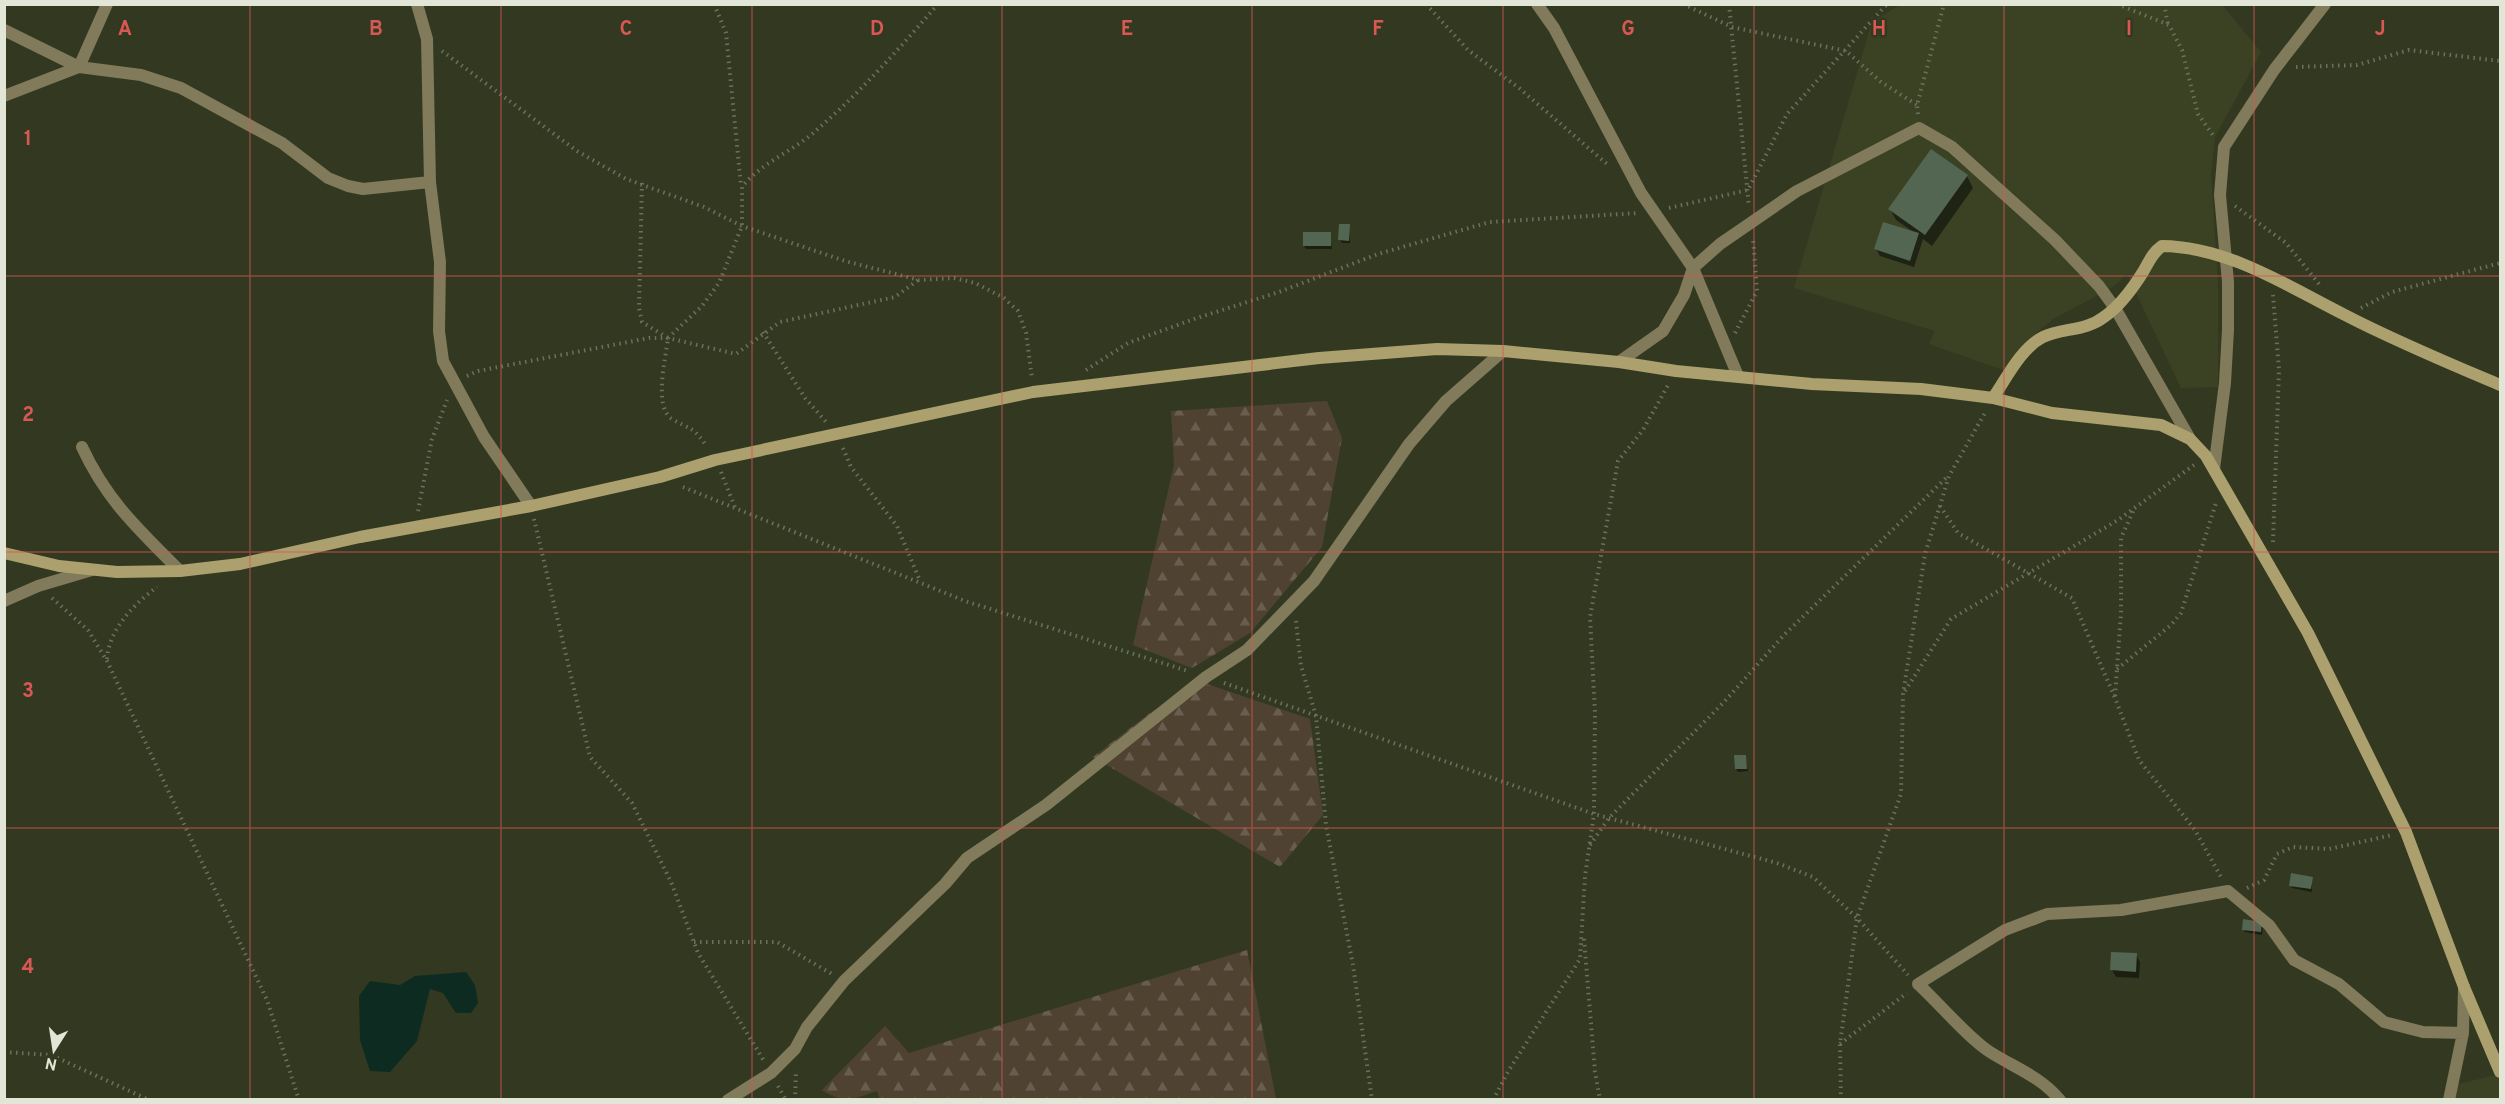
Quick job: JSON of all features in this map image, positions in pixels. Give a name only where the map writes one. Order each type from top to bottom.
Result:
[{"type":"street","points":[[4,96],[79,67],[107,4]]},
{"type":"street","points":[[417,4],[427,39],[430,182],[442,291],[440,345],[453,383],[484,437],[531,506]]},
{"type":"street","points":[[1538,4],[1554,28],[1653,212],[1693,268],[1728,346],[1738,376]]},
{"type":"street","points":[[2214,470],[2225,383],[2228,330],[2226,259],[2220,195],[2224,147],[2274,70],[2325,4]]},
{"type":"street","points":[[4,30],[79,67],[141,75],[180,88],[282,142],[328,178],[348,186],[363,189],[430,182]]},
{"type":"street","points":[[1619,362],[1663,331],[1684,296],[1693,268],[1751,221],[1797,191],[1919,128],[1952,147],[2055,240],[2115,308],[2190,439],[2206,456],[2308,633],[2406,832],[2464,987],[2500,1071]]},
{"type":"street","points":[[1993,398],[2030,347],[2042,338],[2086,327],[2115,308],[2126,296],[2151,256],[2162,246],[2191,247],[2272,276],[2346,316],[2500,384]]},
{"type":"street","points":[[4,553],[92,570],[180,571],[274,559],[360,537],[415,529],[531,506],[660,477],[715,460],[1033,392],[1319,358],[1437,349],[1503,351],[1812,384],[1921,389],[1993,398],[2052,413],[2161,425],[2190,439]]},
{"type":"street","points":[[728,1100],[771,1073],[795,1049],[807,1027],[844,981],[945,884],[967,858],[1046,806],[1206,677],[1247,650],[1314,581],[1409,444],[1446,401],[1503,351]]},
{"type":"street","points":[[82,447],[101,484],[120,510],[180,571]]},
{"type":"street","points":[[4,601],[38,586],[92,570]]},
{"type":"street","points":[[2060,1100],[2049,1087],[2019,1066],[1989,1052],[1918,984],[2005,930],[2047,914],[2121,910],[2228,891],[2269,925],[2294,960],[2339,984],[2385,1022],[2423,1032],[2463,1033]]},
{"type":"street","points":[[2449,1100],[2463,1033],[2464,987]]},
{"type":"path","points":[[714,4],[726,33],[742,187],[742,226],[718,283],[702,306],[668,338],[661,399],[669,417],[697,430],[715,460],[737,510]]},
{"type":"path","points":[[742,187],[750,177],[819,128],[890,60],[938,4]]},
{"type":"path","points":[[1426,4],[1468,51],[1519,88],[1614,170]]},
{"type":"path","points":[[1683,4],[1732,27],[1846,51],[1881,82],[1917,105]]},
{"type":"path","points":[[1728,346],[1757,291],[1729,4]]},
{"type":"path","points":[[1082,372],[1128,343],[1280,292],[1378,254],[1490,222],[1653,212],[1748,190],[1788,114],[1887,4]]},
{"type":"path","points":[[1919,128],[1917,105],[1944,4]]},
{"type":"path","points":[[2116,4],[2169,25]]},
{"type":"path","points":[[2164,4],[2169,25],[2182,50],[2198,114],[2208,130],[2224,147]]},
{"type":"path","points":[[427,39],[577,151],[626,179],[642,183],[742,226],[845,261],[919,280],[954,278],[975,283],[1004,298],[1018,311],[1026,333],[1033,392]]},
{"type":"path","points":[[2274,70],[2314,64],[2357,65],[2409,50],[2500,61]]},
{"type":"path","points":[[642,183],[639,308],[642,322],[668,338]]},
{"type":"path","points":[[2220,195],[2286,243],[2323,288]]},
{"type":"path","points":[[2346,316],[2392,292],[2500,263]]},
{"type":"path","points":[[2272,276],[2279,370],[2273,515],[2274,573]]},
{"type":"path","points":[[415,529],[432,439],[453,383],[478,371],[649,338],[668,338],[736,354],[763,332],[780,322],[895,297],[919,280]]},
{"type":"path","points":[[763,332],[805,398],[838,435],[851,467],[897,526],[920,581]]},
{"type":"path","points":[[1493,1100],[1509,1070],[1580,959],[1585,876],[1594,814],[1595,713],[1590,617],[1618,461],[1643,430],[1676,371]]},
{"type":"path","points":[[1840,1100],[1840,1044],[1857,918],[1901,794],[1903,694],[1925,554],[1949,476],[1993,398]]},
{"type":"path","points":[[1903,694],[1951,619],[2135,508],[2206,456]]},
{"type":"path","points":[[1590,845],[1609,818],[1724,702],[1783,636],[1949,476]]},
{"type":"path","points":[[660,477],[737,510],[920,581],[964,601],[1206,677],[1594,814],[1662,830],[1777,863],[1813,877],[1857,918],[1918,984],[1840,1044]]},
{"type":"path","points":[[2117,669],[2172,625],[2181,613],[2222,485]]},
{"type":"path","points":[[531,506],[590,757],[632,803],[671,882],[694,942],[786,1100]]},
{"type":"path","points":[[1940,506],[1958,533],[2072,598],[2139,760],[2195,830],[2228,891],[2253,887],[2264,880],[2277,854],[2293,847],[2329,849],[2406,832]]},
{"type":"path","points":[[2115,698],[2121,613],[2121,538],[2135,508]]},
{"type":"path","points":[[107,661],[108,642],[118,627],[143,598],[180,571]]},
{"type":"path","points":[[38,586],[88,630],[107,661],[267,1000],[299,1100]]},
{"type":"path","points":[[1294,602],[1301,666],[1317,716],[1326,825],[1353,965],[1372,1100]]},
{"type":"path","points":[[1583,933],[1595,1072],[1600,1100]]},
{"type":"path","points":[[694,942],[777,942],[844,981]]},
{"type":"path","points":[[795,1049],[795,1100]]},
{"type":"path","points":[[4,1052],[51,1055],[149,1100]]},
{"type":"shaded area","points":[[1900,5],[2222,5],[2261,52],[2215,137],[2211,175],[2218,280],[2218,387],[2181,388],[2127,274],[2113,287],[2053,319],[2033,336],[2009,372],[1929,344],[1935,331],[1794,288],[1872,22]]},
{"type":"shaded area","points":[[466,972],[475,985],[478,1003],[471,1013],[456,1013],[443,993],[430,989],[417,1041],[390,1072],[370,1071],[360,1040],[359,996],[370,981],[400,985],[415,976]]},
{"type":"shaded area","points":[[2500,1074],[2500,1099],[2445,1100],[2446,1087]]},
{"type":"green space","points":[[1327,401],[1342,438],[1322,547],[1250,633],[1192,668],[1133,645],[1174,465],[1171,411]]},
{"type":"green space","points":[[1201,682],[1310,719],[1323,815],[1280,867],[1093,757],[1151,712]]},
{"type":"green space","points":[[1247,950],[1276,1099],[880,1100],[877,1091],[843,1099],[822,1090],[885,1026],[909,1053]]},
{"type":"building","points":[[1931,149],[1968,175],[1925,235],[1888,209]]},
{"type":"building","points":[[1883,222],[1919,233],[1910,261],[1874,249]]},
{"type":"building","points":[[1339,224],[1350,224],[1349,241],[1338,240]]},
{"type":"building","points":[[1303,232],[1331,232],[1331,246],[1303,246]]},
{"type":"building","points":[[1734,755],[1746,755],[1747,769],[1735,769]]},
{"type":"building","points":[[2291,873],[2313,877],[2311,889],[2289,886]]},
{"type":"building","points":[[2243,919],[2262,922],[2261,932],[2242,930]]},
{"type":"building","points":[[2111,952],[2137,953],[2136,972],[2110,970]]}]
